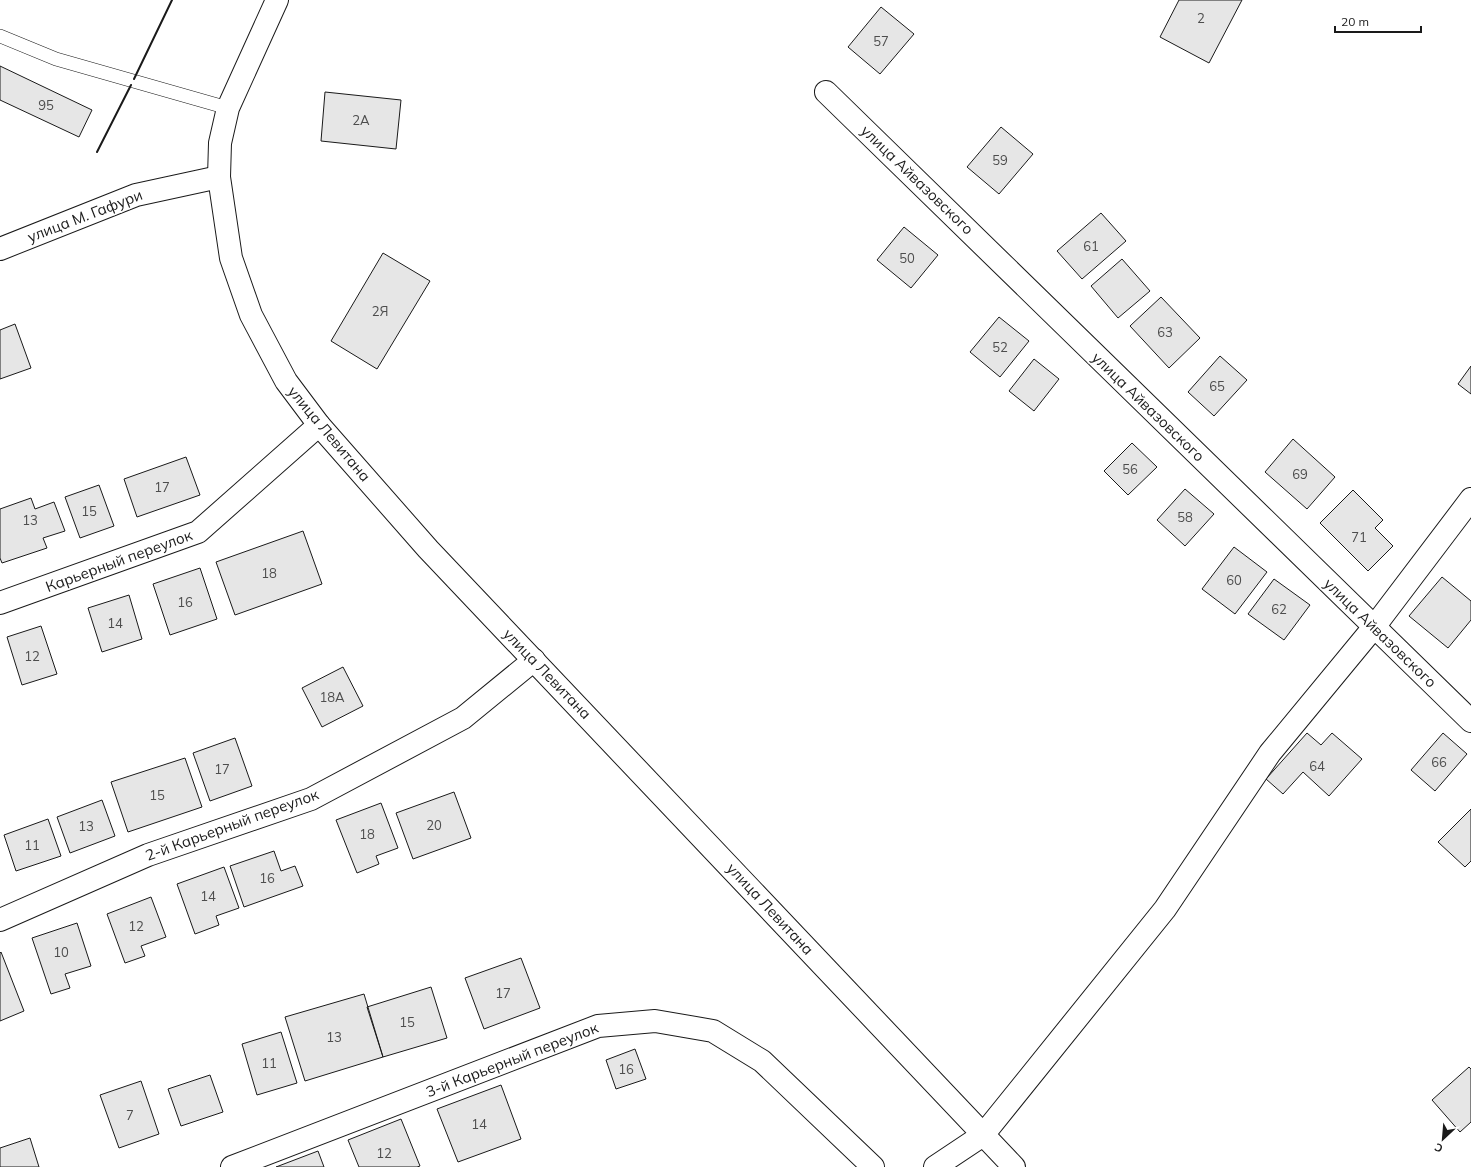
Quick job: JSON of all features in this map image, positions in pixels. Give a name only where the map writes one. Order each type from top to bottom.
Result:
[{"type":"street","name":"улица Левитана","points":[[277,0],[228,108],[220,143],[219,177],[230,258],[251,315],[286,381],[319,425],[428,549],[1014,1167]]},
{"type":"street","name":"улица Айвазовского","points":[[826,92],[1471,721]]},
{"type":"street","name":"улица М. Гафури","points":[[0,249],[136,194],[219,177]]},
{"type":"street","name":"Карьерный переулок","points":[[0,603],[198,532],[319,425]]},
{"type":"street","points":[[935,1167],[984,1135],[1165,909],[1270,752],[1374,627],[1471,500]]},
{"type":"street","name":"2-й Карьерный переулок","points":[[0,920],[148,855],[311,799],[463,718],[534,660]]},
{"type":"street","name":"3-й Карьерный переулок","points":[[232,1167],[598,1026],[655,1021],[713,1031],[762,1061],[873,1167]]},
{"type":"lane","points":[[0,36],[56,59],[228,108]]},
{"type":"building","points":[[1179,0],[1242,0],[1209,63],[1160,37]]},
{"type":"building","points":[[881,7],[914,34],[880,74],[848,47]]},
{"type":"building","points":[[0,66],[92,110],[79,137],[0,100]]},
{"type":"building","points":[[325,92],[401,100],[396,149],[321,141]]},
{"type":"building","points":[[1001,127],[1033,154],[999,194],[967,167]]},
{"type":"building","points":[[1101,213],[1126,241],[1082,279],[1057,251]]},
{"type":"building","points":[[904,227],[938,255],[911,288],[877,260]]},
{"type":"building","points":[[383,253],[430,281],[377,369],[331,341]]},
{"type":"building","points":[[1122,259],[1150,291],[1118,318],[1091,286]]},
{"type":"building","points":[[1161,297],[1200,338],[1169,368],[1130,326]]},
{"type":"building","points":[[999,317],[1029,341],[1000,377],[970,352]]},
{"type":"building","points":[[15,324],[31,368],[0,379],[0,330]]},
{"type":"building","points":[[1220,356],[1247,380],[1214,416],[1188,392]]},
{"type":"building","points":[[1034,359],[1059,379],[1034,411],[1009,391]]},
{"type":"building","points":[[1471,366],[1471,394],[1458,384]]},
{"type":"building","points":[[1293,439],[1335,477],[1307,509],[1265,472]]},
{"type":"building","points":[[1132,443],[1157,467],[1128,495],[1104,471]]},
{"type":"building","points":[[186,457],[200,495],[137,517],[124,479]]},
{"type":"building","points":[[99,485],[114,526],[80,538],[65,497]]},
{"type":"building","points":[[1185,489],[1214,514],[1185,546],[1157,520]]},
{"type":"building","points":[[1353,490],[1383,520],[1375,528],[1393,546],[1368,571],[1320,523]]},
{"type":"building","points":[[31,498],[35,509],[54,502],[65,531],[43,538],[47,548],[2,563],[0,558],[0,509]]},
{"type":"building","points":[[303,531],[322,584],[235,615],[216,562]]},
{"type":"building","points":[[1234,547],[1267,572],[1235,614],[1202,589]]},
{"type":"building","points":[[200,568],[217,619],[170,635],[153,584]]},
{"type":"building","points":[[1442,577],[1471,601],[1471,620],[1448,648],[1409,616]]},
{"type":"building","points":[[1274,579],[1310,605],[1284,640],[1248,614]]},
{"type":"building","points":[[129,595],[142,639],[102,652],[88,608]]},
{"type":"building","points":[[41,626],[57,674],[22,685],[7,637]]},
{"type":"building","points":[[343,667],[363,706],[322,727],[302,688]]},
{"type":"building","points":[[1307,733],[1321,745],[1332,733],[1362,759],[1329,796],[1303,772],[1283,794],[1266,779]]},
{"type":"building","points":[[1443,733],[1467,754],[1435,791],[1411,770]]},
{"type":"building","points":[[235,738],[252,786],[210,801],[193,753]]},
{"type":"building","points":[[185,758],[202,807],[128,832],[111,782]]},
{"type":"building","points":[[454,792],[471,838],[413,859],[396,813]]},
{"type":"building","points":[[102,800],[115,836],[70,853],[57,817]]},
{"type":"building","points":[[381,803],[398,848],[376,856],[379,864],[357,873],[336,820]]},
{"type":"building","points":[[1471,809],[1471,861],[1465,867],[1438,842]]},
{"type":"building","points":[[48,819],[61,856],[16,871],[4,835]]},
{"type":"building","points":[[274,851],[281,871],[295,866],[303,886],[244,907],[230,866]]},
{"type":"building","points":[[224,867],[239,908],[216,916],[219,925],[195,934],[177,884]]},
{"type":"building","points":[[151,897],[166,937],[141,946],[145,956],[125,963],[107,914]]},
{"type":"building","points":[[77,923],[91,966],[65,974],[70,988],[51,994],[32,938]]},
{"type":"building","points":[[1,952],[24,1011],[0,1021],[0,953]]},
{"type":"building","points":[[521,958],[540,1008],[484,1029],[465,978]]},
{"type":"building","points":[[431,987],[447,1038],[383,1057],[367,1007]]},
{"type":"building","points":[[364,994],[383,1057],[305,1081],[285,1017]]},
{"type":"building","points":[[281,1032],[297,1083],[257,1095],[242,1044]]},
{"type":"building","points":[[635,1049],[646,1079],[616,1089],[606,1060]]},
{"type":"building","points":[[1469,1067],[1471,1069],[1471,1122],[1460,1132],[1432,1100]]},
{"type":"building","points":[[210,1075],[223,1112],[181,1126],[168,1089]]},
{"type":"building","points":[[141,1081],[159,1134],[119,1148],[100,1095]]},
{"type":"building","points":[[501,1085],[521,1139],[458,1162],[437,1109]]},
{"type":"building","points":[[401,1119],[420,1166],[359,1167],[348,1140]]},
{"type":"building","points":[[30,1138],[39,1167],[0,1167],[0,1148]]},
{"type":"building","points":[[318,1151],[324,1167],[276,1167]]},
{"type":"wall","points":[[134,79],[172,0]]},
{"type":"wall","points":[[97,152],[131,85]]}]
